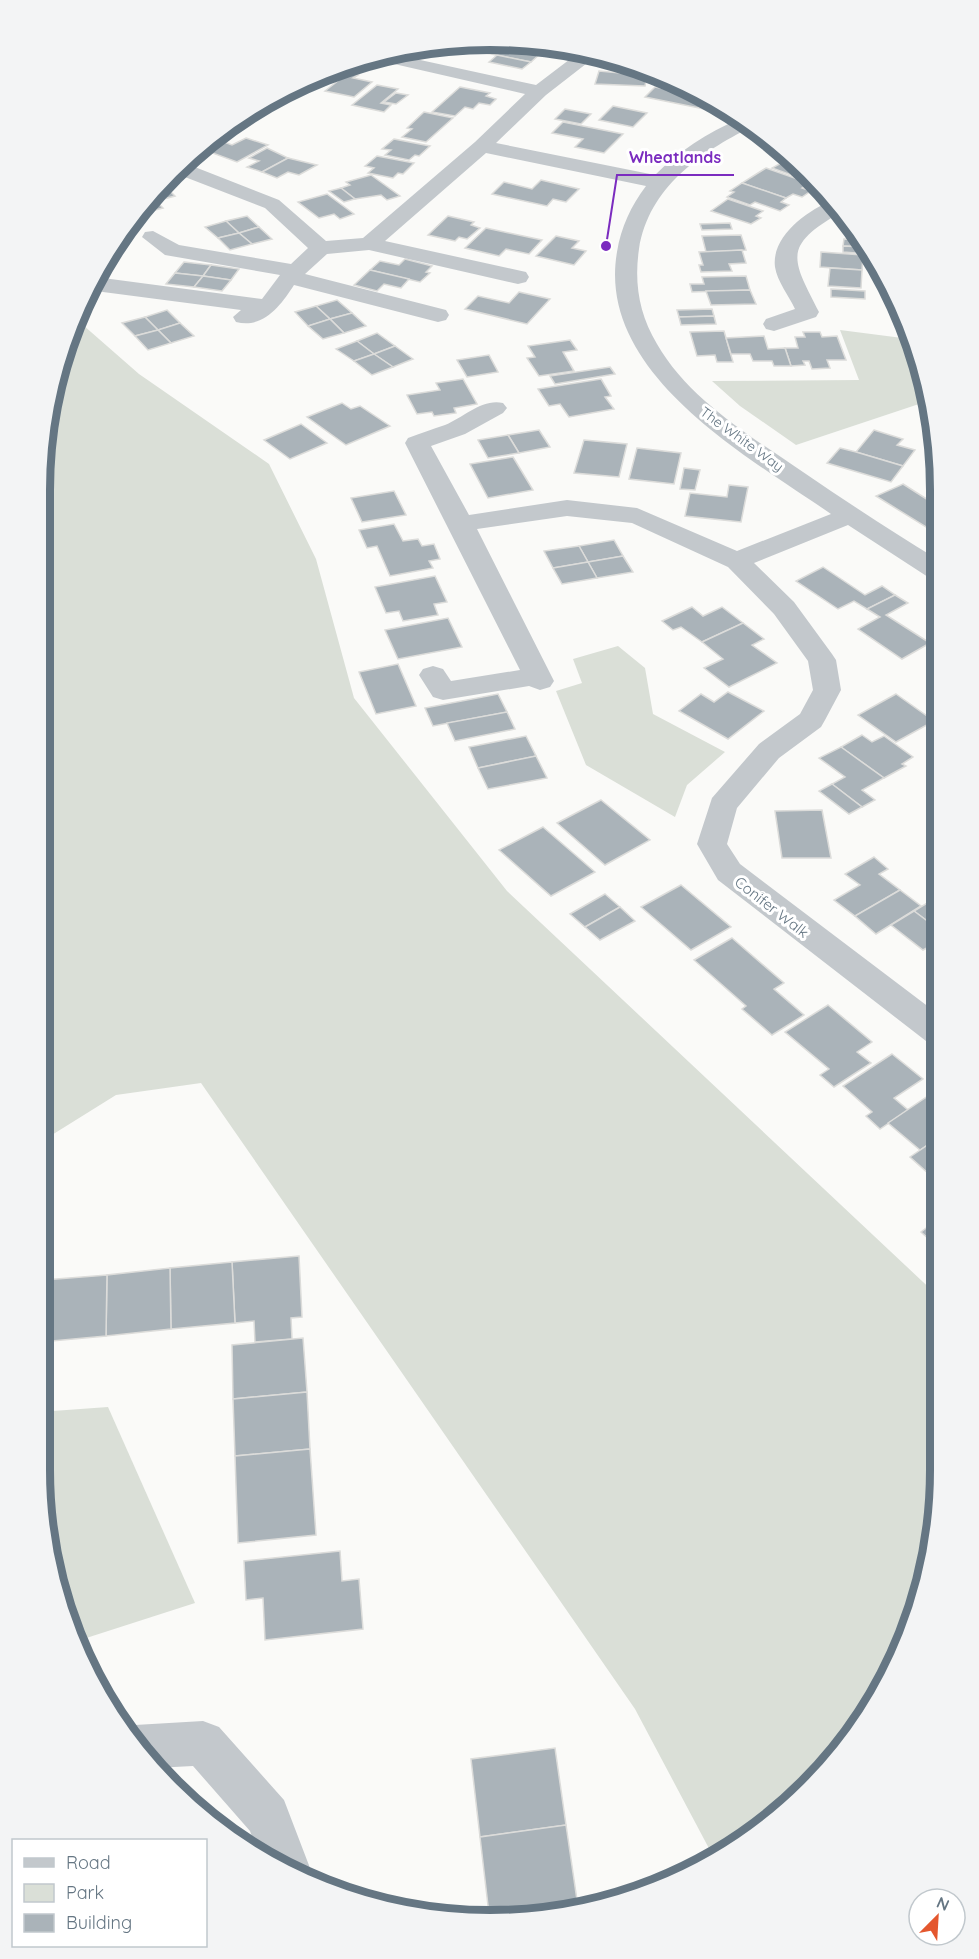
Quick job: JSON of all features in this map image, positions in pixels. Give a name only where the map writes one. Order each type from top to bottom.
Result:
[{"type":"street","points":[[369,244],[482,146],[539,90],[582,59]]},
{"type":"street","points":[[395,60],[539,90]]},
{"type":"street","name":"The White Way","points":[[738,127],[711,140],[657,182],[638,213],[625,252],[625,286],[631,315],[642,339],[667,375],[721,427],[930,566]]},
{"type":"street","points":[[482,146],[657,182]]},
{"type":"street","points":[[186,171],[272,204],[321,248]]},
{"type":"street","points":[[774,324],[808,312],[786,266],[789,247],[797,233],[830,211]]},
{"type":"street","points":[[153,237],[173,250],[292,274],[438,315]]},
{"type":"street","points":[[244,317],[268,307],[292,274],[321,248],[369,244],[518,277]]},
{"type":"street","points":[[103,285],[268,307]]},
{"type":"street","points":[[433,675],[443,691],[539,678],[417,443],[456,429],[495,408]]},
{"type":"street","name":"Conifer Walk","points":[[461,524],[567,508],[637,516],[737,561],[784,608],[822,660],[827,690],[811,720],[769,751],[723,805],[712,844],[729,872],[824,947],[930,1021]]},
{"type":"street","points":[[737,561],[850,515]]},
{"type":"street","points":[[148,1746],[203,1743],[268,1816],[283,1858]]},
{"type":"green space","points":[[82,324],[139,374],[269,464],[316,559],[354,698],[507,891],[930,1289],[929,1498],[915,1583],[896,1638],[871,1690],[839,1737],[801,1781],[757,1819],[710,1850],[635,1709],[201,1083],[116,1095],[50,1136],[50,461],[64,376]]},
{"type":"green space","points":[[840,330],[902,338],[915,376],[921,403],[796,445],[740,406],[712,381],[859,380]]},
{"type":"green space","points":[[618,646],[645,668],[653,714],[725,752],[687,785],[675,817],[586,765],[556,691],[582,683],[573,659]]},
{"type":"green space","points":[[108,1407],[195,1603],[83,1639],[64,1583],[53,1527],[50,1498],[50,1411]]},
{"type":"building","points":[[469,50],[464,54],[454,52],[456,51]]},
{"type":"building","points":[[489,50],[518,50],[540,54],[531,62],[486,53]]},
{"type":"building","points":[[497,55],[531,62],[522,69],[489,62]]},
{"type":"building","points":[[621,70],[646,79],[645,86],[595,84],[599,71],[620,73]]},
{"type":"building","points":[[348,73],[358,75],[353,78],[372,82],[354,97],[325,91]]},
{"type":"building","points":[[377,85],[398,89],[381,103],[391,105],[384,112],[352,105]]},
{"type":"building","points":[[460,87],[490,93],[486,96],[496,99],[490,105],[479,103],[473,109],[465,107],[455,116],[432,112]]},
{"type":"building","points":[[655,87],[675,91],[707,106],[704,109],[645,97]]},
{"type":"building","points":[[396,93],[408,95],[396,104],[384,102]]},
{"type":"building","points":[[613,106],[647,113],[633,127],[599,120]]},
{"type":"building","points":[[565,109],[591,114],[581,124],[555,119]]},
{"type":"building","points":[[424,112],[453,118],[426,142],[402,137],[412,129],[407,128]]},
{"type":"building","points":[[563,122],[623,134],[604,153],[575,147],[583,139],[552,133]]},
{"type":"building","points":[[246,138],[268,145],[237,162],[208,151],[224,142],[232,145]]},
{"type":"building","points":[[394,139],[430,146],[419,156],[415,155],[409,160],[385,155],[391,150],[382,149]]},
{"type":"building","points":[[267,148],[288,158],[262,172],[247,167],[259,161],[249,158]]},
{"type":"building","points":[[377,156],[414,163],[403,174],[398,173],[393,178],[368,173],[374,168],[365,166]]},
{"type":"building","points":[[288,158],[317,165],[299,175],[288,172],[277,178],[262,172]]},
{"type":"building","points":[[783,162],[802,179],[772,168]]},
{"type":"building","points":[[766,168],[804,181],[807,185],[802,188],[811,191],[802,197],[793,194],[786,198],[742,183]]},
{"type":"building","points":[[371,175],[400,196],[387,200],[381,195],[355,199],[341,188],[350,185],[346,182]]},
{"type":"building","points":[[541,180],[579,189],[566,202],[553,199],[547,206],[492,194],[504,182],[532,189]]},
{"type":"building","points":[[742,183],[786,198],[781,202],[789,205],[780,211],[755,202],[750,205],[727,197],[734,192],[730,191]]},
{"type":"building","points":[[341,188],[355,199],[344,202],[329,191]]},
{"type":"building","points":[[168,189],[175,196],[158,201]]},
{"type":"building","points":[[327,194],[354,214],[340,219],[334,214],[319,218],[298,202]]},
{"type":"building","points":[[728,199],[763,211],[756,216],[761,218],[751,224],[711,211]]},
{"type":"building","points":[[157,202],[163,208],[149,212]]},
{"type":"building","points":[[247,216],[259,227],[239,233],[226,221]]},
{"type":"building","points":[[448,216],[474,222],[471,225],[480,228],[467,239],[459,237],[455,241],[428,235]]},
{"type":"building","points":[[226,221],[239,233],[218,238],[205,227]]},
{"type":"building","points":[[730,223],[732,229],[702,230],[700,224]]},
{"type":"building","points":[[259,227],[272,239],[252,244],[239,233]]},
{"type":"building","points":[[486,228],[542,240],[529,254],[506,249],[499,256],[465,248]]},
{"type":"building","points":[[239,233],[252,244],[230,250],[218,238]]},
{"type":"building","points":[[741,235],[746,250],[706,252],[702,236]]},
{"type":"building","points":[[556,236],[579,241],[572,248],[586,251],[574,265],[536,256]]},
{"type":"building","points":[[844,239],[851,239],[856,247],[843,246]]},
{"type":"building","points":[[843,246],[856,247],[860,253],[843,252]]},
{"type":"building","points":[[742,250],[746,263],[729,264],[732,271],[701,272],[699,265],[703,265],[699,252]]},
{"type":"building","points":[[821,252],[861,255],[863,257],[862,270],[820,267]]},
{"type":"building","points":[[405,259],[432,266],[426,272],[430,273],[420,282],[370,270],[380,261],[399,265]]},
{"type":"building","points":[[184,262],[211,265],[203,276],[175,273]]},
{"type":"building","points":[[211,265],[239,269],[231,280],[203,276]]},
{"type":"building","points":[[830,268],[862,270],[861,288],[828,286]]},
{"type":"building","points":[[370,270],[409,279],[401,288],[384,284],[377,291],[354,285]]},
{"type":"building","points":[[175,273],[203,276],[194,287],[166,284]]},
{"type":"building","points":[[203,276],[231,280],[222,291],[194,287]]},
{"type":"building","points":[[746,276],[750,290],[692,292],[690,284],[704,284],[702,277]]},
{"type":"building","points":[[831,289],[865,291],[865,299],[831,297]]},
{"type":"building","points":[[750,290],[756,304],[711,305],[706,291]]},
{"type":"building","points":[[519,292],[550,299],[527,324],[465,309],[478,296],[509,303]]},
{"type":"building","points":[[337,300],[352,313],[330,319],[316,306]]},
{"type":"building","points":[[316,306],[330,319],[308,326],[295,312]]},
{"type":"building","points":[[712,309],[714,316],[679,317],[677,310]]},
{"type":"building","points":[[167,310],[180,323],[158,330],[145,317]]},
{"type":"building","points":[[352,313],[366,326],[344,333],[330,319]]},
{"type":"building","points":[[714,316],[716,324],[681,325],[679,317]]},
{"type":"building","points":[[145,317],[158,330],[135,336],[122,323]]},
{"type":"building","points":[[330,319],[344,333],[323,339],[308,326]]},
{"type":"building","points":[[180,323],[194,336],[171,343],[158,330]]},
{"type":"building","points":[[158,330],[171,343],[148,350],[135,336]]},
{"type":"building","points":[[724,331],[733,362],[717,362],[715,355],[697,356],[690,332]]},
{"type":"building","points":[[803,332],[820,332],[822,337],[837,336],[846,360],[827,360],[830,368],[812,369],[809,361],[803,361],[805,365],[791,366],[785,348],[798,348],[795,337],[805,337]]},
{"type":"building","points":[[377,333],[395,346],[374,354],[357,341]]},
{"type":"building","points":[[764,336],[768,349],[785,348],[791,366],[774,366],[772,361],[753,361],[750,354],[731,354],[726,338]]},
{"type":"building","points":[[570,340],[577,350],[563,352],[574,371],[539,376],[527,358],[535,357],[528,346]]},
{"type":"building","points":[[357,341],[374,354],[354,361],[336,349]]},
{"type":"building","points":[[395,346],[413,359],[393,367],[374,354]]},
{"type":"building","points":[[374,354],[393,367],[372,375],[354,361]]},
{"type":"building","points":[[489,355],[498,372],[467,377],[457,360]]},
{"type":"building","points":[[610,367],[615,374],[555,384],[550,376]]},
{"type":"building","points":[[463,379],[477,404],[454,408],[456,413],[434,416],[432,412],[417,414],[407,395],[440,390],[436,383]]},
{"type":"building","points":[[601,379],[611,396],[605,397],[614,409],[569,417],[560,404],[549,406],[538,389]]},
{"type":"building","points":[[342,403],[351,409],[360,406],[390,426],[346,445],[307,417]]},
{"type":"building","points":[[301,424],[327,443],[290,459],[264,440]]},
{"type":"building","points":[[539,430],[550,447],[519,453],[508,435]]},
{"type":"building","points":[[874,430],[903,439],[897,445],[915,450],[903,466],[856,452]]},
{"type":"building","points":[[508,435],[519,453],[488,458],[478,440]]},
{"type":"building","points":[[584,440],[627,444],[619,477],[574,473]]},
{"type":"building","points":[[637,448],[681,453],[674,484],[629,479]]},
{"type":"building","points":[[840,448],[903,466],[891,482],[827,463]]},
{"type":"building","points":[[513,457],[533,490],[488,498],[470,464]]},
{"type":"building","points":[[684,468],[700,470],[695,490],[680,489]]},
{"type":"building","points":[[903,484],[930,501],[930,525],[926,527],[876,496]]},
{"type":"building","points":[[729,485],[748,487],[741,522],[685,516],[690,493],[727,497]]},
{"type":"building","points":[[394,491],[406,515],[362,522],[351,498]]},
{"type":"building","points":[[394,524],[403,541],[418,539],[422,546],[434,544],[440,559],[429,561],[433,568],[390,576],[377,546],[367,548],[359,530]]},
{"type":"building","points":[[614,540],[623,556],[588,562],[579,546]]},
{"type":"building","points":[[579,546],[588,562],[553,568],[544,551]]},
{"type":"building","points":[[623,556],[633,572],[597,578],[588,562]]},
{"type":"building","points":[[588,562],[597,578],[562,584],[553,568]]},
{"type":"building","points":[[823,567],[865,595],[882,586],[895,595],[867,609],[854,601],[838,609],[796,581]]},
{"type":"building","points":[[435,576],[447,602],[434,604],[438,615],[403,621],[399,611],[386,613],[375,587]]},
{"type":"building","points":[[895,595],[908,603],[886,615],[930,643],[902,659],[858,629],[880,617],[867,609]]},
{"type":"building","points":[[692,607],[703,616],[722,607],[743,623],[702,642],[681,627],[673,630],[662,621]]},
{"type":"building","points":[[448,618],[462,647],[398,659],[385,630]]},
{"type":"building","points":[[743,623],[764,639],[752,645],[777,663],[729,687],[704,668],[723,659],[702,642]]},
{"type":"building","points":[[398,664],[416,706],[376,714],[359,672]]},
{"type":"building","points":[[728,692],[764,711],[728,739],[679,711],[701,694],[714,702]]},
{"type":"building","points":[[498,694],[507,712],[433,726],[425,708]]},
{"type":"building","points":[[896,694],[930,718],[930,723],[896,742],[858,715]]},
{"type":"building","points":[[507,712],[515,729],[455,741],[447,723]]},
{"type":"building","points":[[862,735],[872,742],[884,736],[913,757],[902,764],[906,766],[884,778],[841,747]]},
{"type":"building","points":[[526,736],[536,756],[478,768],[469,747]]},
{"type":"building","points":[[841,747],[884,778],[862,790],[875,800],[862,807],[832,784],[845,777],[819,758]]},
{"type":"building","points":[[536,756],[547,778],[488,789],[478,768]]},
{"type":"building","points":[[832,784],[862,807],[849,814],[819,791]]},
{"type":"building","points":[[601,800],[650,840],[605,865],[557,823]]},
{"type":"building","points":[[822,810],[831,858],[782,858],[775,811]]},
{"type":"building","points":[[543,827],[595,872],[551,896],[499,850]]},
{"type":"building","points":[[874,857],[888,869],[879,874],[900,890],[855,916],[834,900],[860,885],[845,874]]},
{"type":"building","points":[[681,885],[731,927],[691,950],[641,907]]},
{"type":"building","points":[[900,890],[921,906],[876,934],[855,916]]},
{"type":"building","points":[[605,894],[620,907],[585,927],[570,914]]},
{"type":"building","points":[[930,901],[930,923],[914,911]]},
{"type":"building","points":[[620,907],[635,921],[600,940],[585,927]]},
{"type":"building","points":[[914,911],[930,923],[930,946],[923,950],[891,925]]},
{"type":"building","points":[[732,938],[784,983],[774,989],[804,1015],[772,1035],[742,1009],[746,1006],[694,960]]},
{"type":"building","points":[[828,1005],[872,1042],[857,1052],[871,1063],[834,1087],[820,1075],[829,1069],[785,1032]]},
{"type":"building","points":[[892,1054],[923,1079],[894,1098],[908,1110],[880,1129],[866,1116],[872,1112],[843,1086]]},
{"type":"building","points":[[930,1095],[930,1143],[920,1150],[888,1123]]},
{"type":"building","points":[[930,1143],[930,1175],[910,1157]]},
{"type":"building","points":[[930,1225],[930,1240],[921,1232]]},
{"type":"building","points":[[299,1256],[302,1317],[291,1318],[292,1339],[255,1342],[254,1321],[235,1323],[232,1262]]},
{"type":"building","points":[[232,1262],[235,1323],[171,1329],[170,1268]]},
{"type":"building","points":[[170,1268],[171,1329],[106,1336],[107,1275]]},
{"type":"building","points":[[107,1275],[106,1336],[50,1341],[50,1280]]},
{"type":"building","points":[[303,1338],[307,1392],[233,1399],[232,1345]]},
{"type":"building","points":[[307,1392],[310,1449],[235,1456],[233,1399]]},
{"type":"building","points":[[310,1449],[316,1535],[238,1543],[235,1456]]},
{"type":"building","points":[[340,1551],[342,1581],[359,1579],[363,1629],[265,1640],[263,1598],[246,1600],[244,1561]]},
{"type":"building","points":[[555,1748],[566,1825],[480,1837],[471,1759]]},
{"type":"building","points":[[566,1825],[577,1901],[547,1906],[489,1910],[480,1837]]},
{"type":"place","name":"Wheatlands","points":[[606,246]]}]
